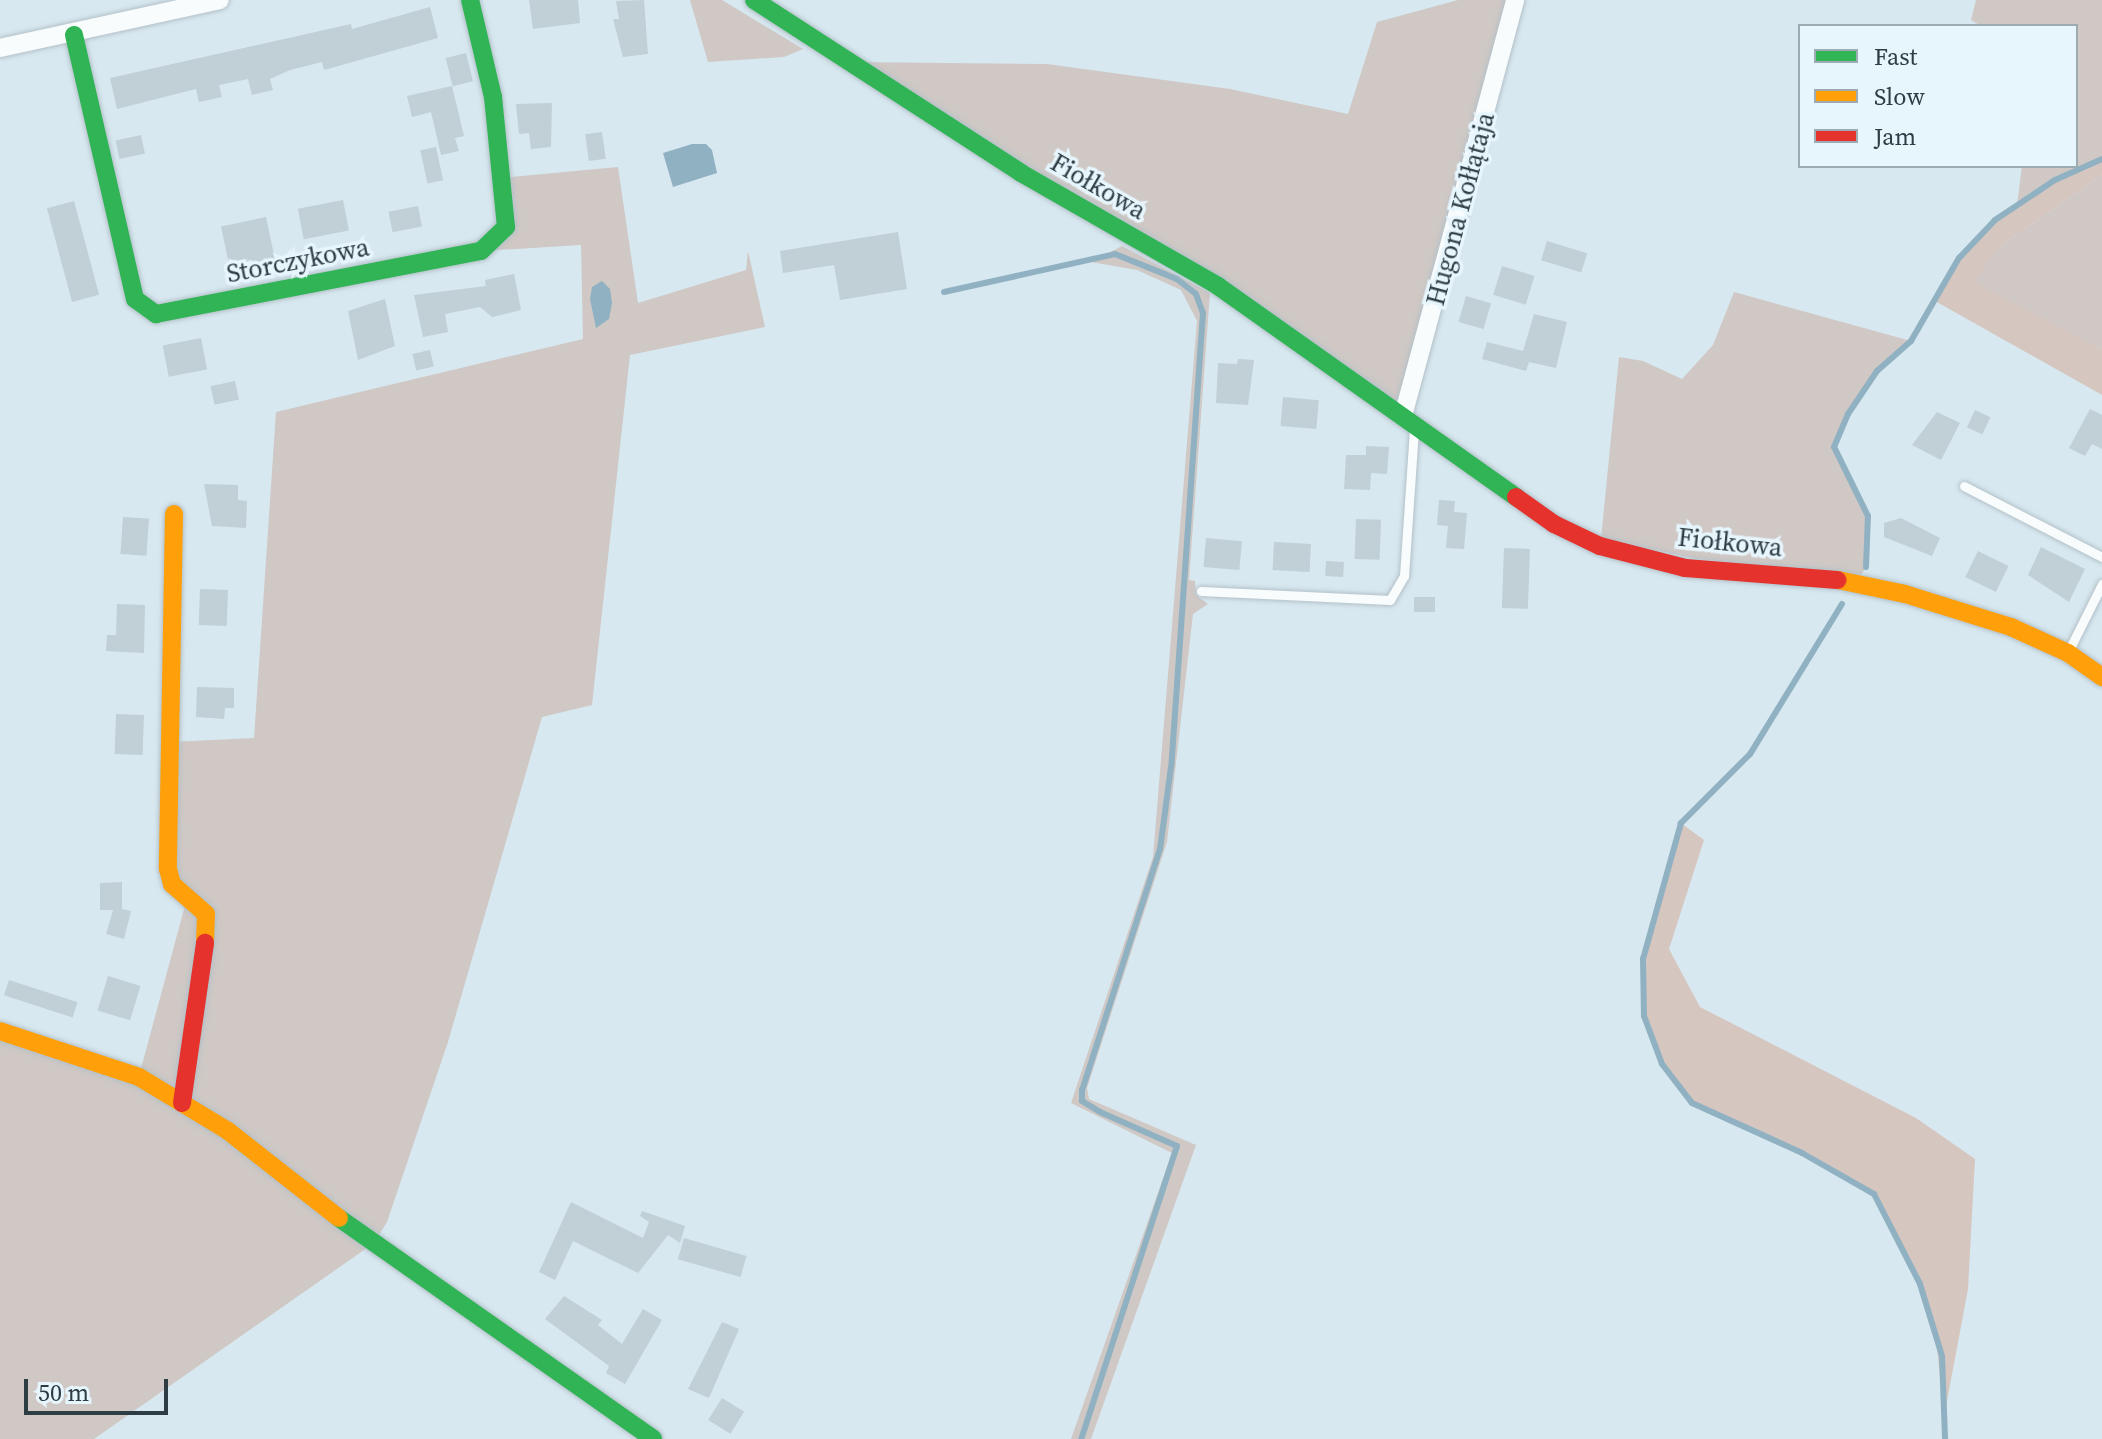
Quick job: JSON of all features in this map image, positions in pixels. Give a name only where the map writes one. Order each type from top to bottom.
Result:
[{"type":"street","points":[[0,48],[74,35],[220,0]]},
{"type":"street","name":"Storczykowa","points":[[74,35],[135,299],[156,314],[481,251],[490,243],[506,227],[493,97],[470,0]]},
{"type":"street","name":"Fiołkowa","points":[[754,0],[1021,173],[1218,286],[1554,524],[1600,546],[1685,568],[1836,580],[1905,594],[2011,627],[2068,653],[2102,677]]},
{"type":"street","name":"Hugona Kołłątaja","points":[[1408,420],[1515,0]]},
{"type":"street","points":[[174,514],[168,869],[172,884],[206,914],[207,926],[182,1103]]},
{"type":"street","points":[[0,1031],[139,1077],[182,1103],[653,1439]]},
{"type":"lane","points":[[1201,591],[1390,600],[1404,576],[1408,420]]},
{"type":"lane","points":[[1964,486],[2102,557]]},
{"type":"lane","points":[[2068,653],[2102,584]]},
{"type":"shaded area","points":[[690,0],[722,0],[803,49],[784,57],[708,62]]},
{"type":"shaded area","points":[[1458,0],[1515,0],[1403,416],[851,62],[1047,64],[1230,89],[1348,114],[1377,22]]},
{"type":"shaded area","points":[[1976,0],[2102,0],[2102,159],[2055,180],[2017,205],[2022,168],[2078,168],[2078,24],[1978,24],[1971,20]]},
{"type":"shaded area","points":[[2102,159],[2102,175],[1999,247],[1974,282],[2102,349],[2102,395],[1935,301],[1959,258],[1995,220],[2055,180]]},
{"type":"shaded area","points":[[618,167],[638,303],[746,270],[748,251],[765,327],[630,355],[592,705],[542,717],[448,1042],[387,1222],[374,1243],[94,1439],[0,1439],[0,1034],[139,1076],[187,898],[178,890],[171,742],[254,738],[276,412],[583,339],[581,245],[481,251],[506,227],[501,178]]},
{"type":"shaded area","points":[[2102,175],[2102,349],[1973,282],[1999,247]]},
{"type":"shaded area","points":[[1122,246],[1210,293],[1189,580],[1195,581],[1196,595],[1208,604],[1193,614],[1167,842],[1087,1088],[1089,1099],[1196,1145],[1091,1439],[1071,1439],[1172,1153],[1071,1103],[1153,857],[1197,321],[1181,290],[1137,270],[1091,262]]},
{"type":"shaded area","points":[[1734,292],[1911,341],[1877,371],[1848,414],[1835,447],[1868,516],[1866,567],[1861,575],[1698,559],[1601,539],[1619,357],[1643,361],[1682,379],[1713,345]]},
{"type":"shaded area","points":[[1681,823],[1704,840],[1669,949],[1700,1007],[1916,1118],[1975,1159],[1968,1289],[1944,1417],[1936,1337],[1920,1284],[1874,1194],[1802,1153],[1692,1103],[1662,1064],[1644,1016],[1643,959]]},
{"type":"water","points":[[692,144],[706,144],[712,150],[717,173],[673,187],[663,153]]},
{"type":"water","points":[[602,281],[610,289],[612,303],[609,319],[596,328],[590,299],[592,287]]},
{"type":"building","points":[[529,0],[578,0],[580,23],[533,29]]},
{"type":"building","points":[[644,0],[648,54],[623,57],[613,19],[619,19],[616,1]]},
{"type":"building","points":[[430,7],[438,38],[324,70],[322,62],[290,70],[270,79],[273,90],[252,95],[248,79],[219,85],[222,97],[199,102],[196,89],[117,109],[110,78],[351,24],[352,29]]},
{"type":"building","points":[[466,53],[473,81],[453,86],[446,58]]},
{"type":"building","points":[[452,86],[464,136],[455,138],[459,151],[441,155],[431,112],[412,117],[407,96]]},
{"type":"building","points":[[552,103],[551,147],[531,149],[529,133],[519,134],[516,104]]},
{"type":"building","points":[[602,132],[606,159],[589,161],[585,134]]},
{"type":"building","points":[[141,135],[145,154],[120,159],[116,140]]},
{"type":"building","points":[[436,147],[443,180],[427,184],[420,150]]},
{"type":"building","points":[[343,200],[349,230],[304,239],[298,209]]},
{"type":"building","points":[[74,201],[99,295],[72,302],[47,208]]},
{"type":"building","points":[[418,206],[422,227],[393,232],[389,212]]},
{"type":"building","points":[[266,217],[275,259],[230,269],[221,227]]},
{"type":"building","points":[[898,232],[907,289],[840,300],[834,265],[783,273],[780,251]]},
{"type":"building","points":[[1547,241],[1587,253],[1581,272],[1541,260]]},
{"type":"building","points":[[1502,266],[1535,276],[1526,305],[1493,295]]},
{"type":"building","points":[[514,274],[521,310],[492,317],[480,307],[445,314],[448,332],[423,337],[414,295],[486,286],[485,280]]},
{"type":"building","points":[[1466,296],[1491,303],[1484,329],[1459,322]]},
{"type":"building","points":[[385,299],[395,346],[358,360],[348,311]]},
{"type":"building","points":[[1534,314],[1567,322],[1556,368],[1529,362],[1526,371],[1482,359],[1487,342],[1523,351]]},
{"type":"building","points":[[201,338],[207,369],[169,377],[163,345]]},
{"type":"building","points":[[430,350],[434,367],[416,371],[412,354]]},
{"type":"building","points":[[1238,359],[1254,360],[1248,405],[1216,403],[1218,363],[1237,364]]},
{"type":"building","points":[[235,381],[239,400],[214,405],[211,386]]},
{"type":"building","points":[[1283,397],[1319,400],[1316,429],[1280,426]]},
{"type":"building","points":[[2090,409],[2102,415],[2102,449],[2092,444],[2085,456],[2069,448]]},
{"type":"building","points":[[1975,410],[1990,417],[1982,434],[1967,427]]},
{"type":"building","points":[[1937,412],[1960,423],[1941,460],[1912,445]]},
{"type":"building","points":[[1366,446],[1389,447],[1387,474],[1371,473],[1370,490],[1344,489],[1346,455],[1366,455]]},
{"type":"building","points":[[204,484],[238,485],[238,500],[247,501],[246,528],[212,526]]},
{"type":"building","points":[[1439,500],[1455,501],[1454,512],[1467,513],[1464,549],[1446,548],[1448,526],[1437,525]]},
{"type":"building","points":[[123,517],[149,519],[146,556],[120,554]]},
{"type":"building","points":[[1901,518],[1940,538],[1932,556],[1884,537],[1884,523]]},
{"type":"building","points":[[1356,519],[1381,520],[1380,560],[1355,559]]},
{"type":"building","points":[[1206,538],[1242,541],[1239,570],[1203,567]]},
{"type":"building","points":[[1274,542],[1311,544],[1309,572],[1273,570]]},
{"type":"building","points":[[2041,547],[2085,569],[2069,602],[2028,575]]},
{"type":"building","points":[[1504,548],[1530,549],[1528,609],[1502,608]]},
{"type":"building","points":[[1978,551],[2009,566],[1996,592],[1965,577]]},
{"type":"building","points":[[1326,561],[1344,562],[1343,577],[1325,576]]},
{"type":"building","points":[[200,589],[228,590],[227,626],[199,625]]},
{"type":"building","points":[[1414,597],[1435,597],[1435,612],[1414,612]]},
{"type":"building","points":[[117,604],[145,605],[144,653],[106,651],[107,635],[116,635]]},
{"type":"building","points":[[197,687],[234,688],[234,708],[225,708],[224,719],[196,717]]},
{"type":"building","points":[[116,714],[144,715],[143,755],[115,754]]},
{"type":"building","points":[[122,882],[122,909],[131,911],[124,939],[106,934],[113,910],[100,910],[100,883]]},
{"type":"building","points":[[108,976],[141,986],[130,1020],[97,1010]]},
{"type":"building","points":[[9,980],[77,1002],[73,1017],[4,995]]},
{"type":"building","points":[[571,1202],[643,1238],[649,1222],[640,1216],[642,1211],[685,1226],[680,1243],[668,1235],[638,1273],[573,1241],[555,1280],[539,1272]]},
{"type":"building","points":[[684,1238],[746,1256],[740,1277],[678,1259]]},
{"type":"building","points":[[564,1296],[602,1320],[598,1325],[622,1344],[643,1309],[662,1320],[625,1384],[606,1373],[609,1366],[545,1319]]},
{"type":"building","points":[[722,1322],[739,1329],[709,1398],[688,1389]]},
{"type":"building","points":[[722,1398],[744,1412],[730,1434],[708,1420]]},
{"type":"waterway","points":[[1866,567],[1868,516],[1834,447],[1848,414],[1877,371],[1911,341],[1959,258],[1995,220],[2055,180],[2102,159]]},
{"type":"waterway","points":[[944,292],[1115,254],[1177,279],[1196,294],[1203,313],[1171,767],[1160,849],[1082,1090],[1082,1101],[1100,1112],[1177,1146],[1081,1439]]},
{"type":"waterway","points":[[1842,604],[1750,754],[1681,823],[1643,959],[1644,1016],[1662,1064],[1692,1103],[1802,1153],[1874,1194],[1920,1284],[1942,1356],[1945,1439]]},
{"type":"traffic: fast","points":[[74,35],[135,299],[156,314],[481,251],[506,227],[493,97],[470,0]]},
{"type":"traffic: fast","points":[[754,0],[1021,173],[1218,286],[1516,497]]},
{"type":"traffic: fast","points":[[339,1218],[653,1439]]},
{"type":"traffic: slow","points":[[174,514],[168,869],[172,884],[206,914],[205,943]]},
{"type":"traffic: slow","points":[[1838,580],[1905,594],[2011,627],[2068,653],[2102,677]]},
{"type":"traffic: slow","points":[[0,1031],[139,1077],[228,1131],[339,1218]]},
{"type":"traffic: jam","points":[[1516,497],[1554,524],[1600,546],[1685,568],[1838,580]]},
{"type":"traffic: jam","points":[[182,1103],[205,943]]}]
